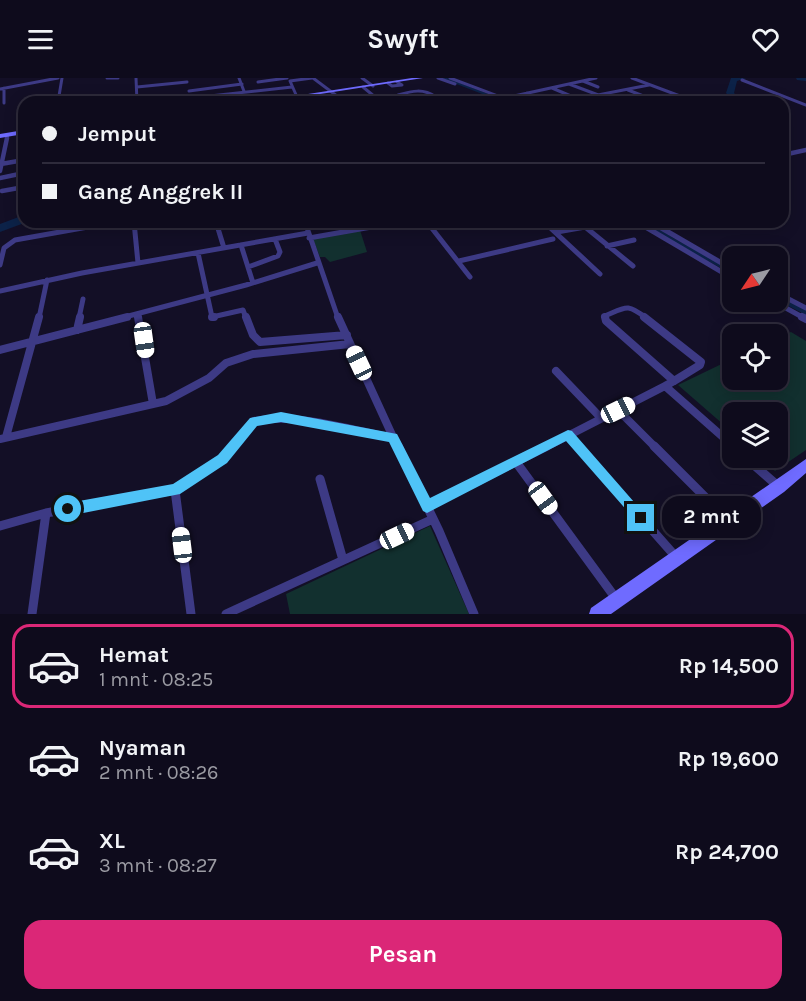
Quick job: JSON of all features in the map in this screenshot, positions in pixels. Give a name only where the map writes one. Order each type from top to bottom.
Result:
[{"type":"street","points":[[28,78],[29,84]]},
{"type":"street","points":[[4,102],[2,89],[42,79],[60,78],[58,96]]},
{"type":"street","points":[[107,78],[117,78]]},
{"type":"street","points":[[136,78],[137,96]]},
{"type":"street","points":[[239,78],[246,96]]},
{"type":"street","points":[[207,96],[258,84],[256,80],[287,78]]},
{"type":"street","points":[[296,96],[290,81],[313,78],[338,96]]},
{"type":"street","points":[[362,78],[373,86]]},
{"type":"street","points":[[304,96],[388,83],[397,84],[421,78]]},
{"type":"street","points":[[438,78],[490,96]]},
{"type":"street","points":[[450,78],[492,96]]},
{"type":"street","points":[[512,96],[596,78]]},
{"type":"street","points":[[632,78],[679,96]]},
{"type":"street","points":[[742,80],[783,96]]},
{"type":"street","points":[[137,87],[186,81],[191,96]]},
{"type":"street","points":[[583,81],[598,87]]},
{"type":"street","points":[[397,84],[406,93]]},
{"type":"street","points":[[569,84],[599,96],[649,85]]},
{"type":"street","points":[[189,91],[242,87],[292,87]]},
{"type":"street","points":[[363,87],[374,96]]},
{"type":"street","points":[[552,88],[571,96]]},
{"type":"street","points":[[398,96],[426,90],[435,96]]},
{"type":"street","points":[[628,90],[642,96]]},
{"type":"street","points":[[526,93],[532,96]]},
{"type":"street","points":[[789,98],[806,105]]},
{"type":"street","points":[[0,136],[18,133]]},
{"type":"street","points":[[0,171],[2,146],[8,135]]},
{"type":"street","points":[[789,154],[806,150]]},
{"type":"street","points":[[1,164],[18,161]]},
{"type":"street","points":[[0,178],[18,174]]},
{"type":"street","points":[[1,192],[18,188]]},
{"type":"street","points":[[0,265],[4,248],[11,241],[83,228]]},
{"type":"street","points":[[135,228],[138,263]]},
{"type":"street","points":[[218,228],[224,248]]},
{"type":"street","points":[[307,228],[317,263],[349,339],[393,438],[433,519],[474,614]]},
{"type":"street","points":[[0,291],[138,263],[275,239],[358,228]]},
{"type":"street","points":[[432,228],[470,277]]},
{"type":"street","points":[[552,228],[600,274]]},
{"type":"street","points":[[557,232],[575,228]]},
{"type":"street","points":[[591,228],[607,246],[633,266]]},
{"type":"street","points":[[647,228],[722,272]]},
{"type":"street","points":[[660,228],[722,264]]},
{"type":"street","points":[[248,267],[278,255],[280,252],[275,239]]},
{"type":"street","points":[[459,261],[553,239]]},
{"type":"street","points":[[607,246],[634,240]]},
{"type":"street","points":[[241,245],[253,283]]},
{"type":"street","points":[[198,253],[212,317],[244,310],[253,335],[260,342],[349,339]]},
{"type":"street","points":[[0,350],[207,296],[317,263]]},
{"type":"street","points":[[3,438],[34,341],[47,280]]},
{"type":"street","points":[[788,298],[806,308]]},
{"type":"street","points":[[77,330],[83,299]]},
{"type":"street","points":[[427,507],[665,386],[674,381],[701,362],[632,307],[626,307],[606,316],[606,321],[674,381]]},
{"type":"street","points":[[788,309],[806,319]]},
{"type":"street","points":[[138,314],[153,404]]},
{"type":"street","points":[[3,438],[153,404],[179,395],[209,378],[226,363],[239,357],[349,339]]},
{"type":"street","points":[[556,370],[601,418]]},
{"type":"street","points":[[665,386],[722,436]]},
{"type":"street","points":[[618,410],[730,522]]},
{"type":"street","points":[[0,526],[46,513],[175,490],[223,459],[254,421],[281,417],[393,438]]},
{"type":"street","points":[[568,435],[678,559]]},
{"type":"street","points":[[516,462],[617,600]]},
{"type":"street","points":[[597,614],[730,522],[806,465]]},
{"type":"street","points":[[757,468],[779,487]]},
{"type":"street","points":[[320,479],[343,560]]},
{"type":"street","points":[[175,490],[191,614]]},
{"type":"street","points":[[32,614],[46,513]]},
{"type":"street","points":[[226,614],[433,519]]},
{"type":"green space","points":[[360,230],[367,252],[330,262],[325,257],[320,257],[313,239]]},
{"type":"green space","points":[[791,332],[806,341],[806,450],[788,462],[788,402],[722,402],[722,423],[678,385],[722,364],[722,390],[788,390],[788,333]]},
{"type":"green space","points":[[430,526],[469,614],[290,614],[286,594]]},
{"type":"waterway","points":[[443,78],[491,96]]},
{"type":"waterway","points":[[733,96],[730,93],[734,80],[742,78]]},
{"type":"waterway","points":[[800,78],[806,79]]},
{"type":"waterway","points":[[0,228],[18,221]]},
{"type":"waterway","points":[[655,228],[722,267]]},
{"type":"waterway","points":[[788,303],[806,312]]},
{"type":"route","points":[[68,509],[175,490],[223,459],[254,421],[281,417],[393,438],[427,507],[568,435],[641,518]]}]
